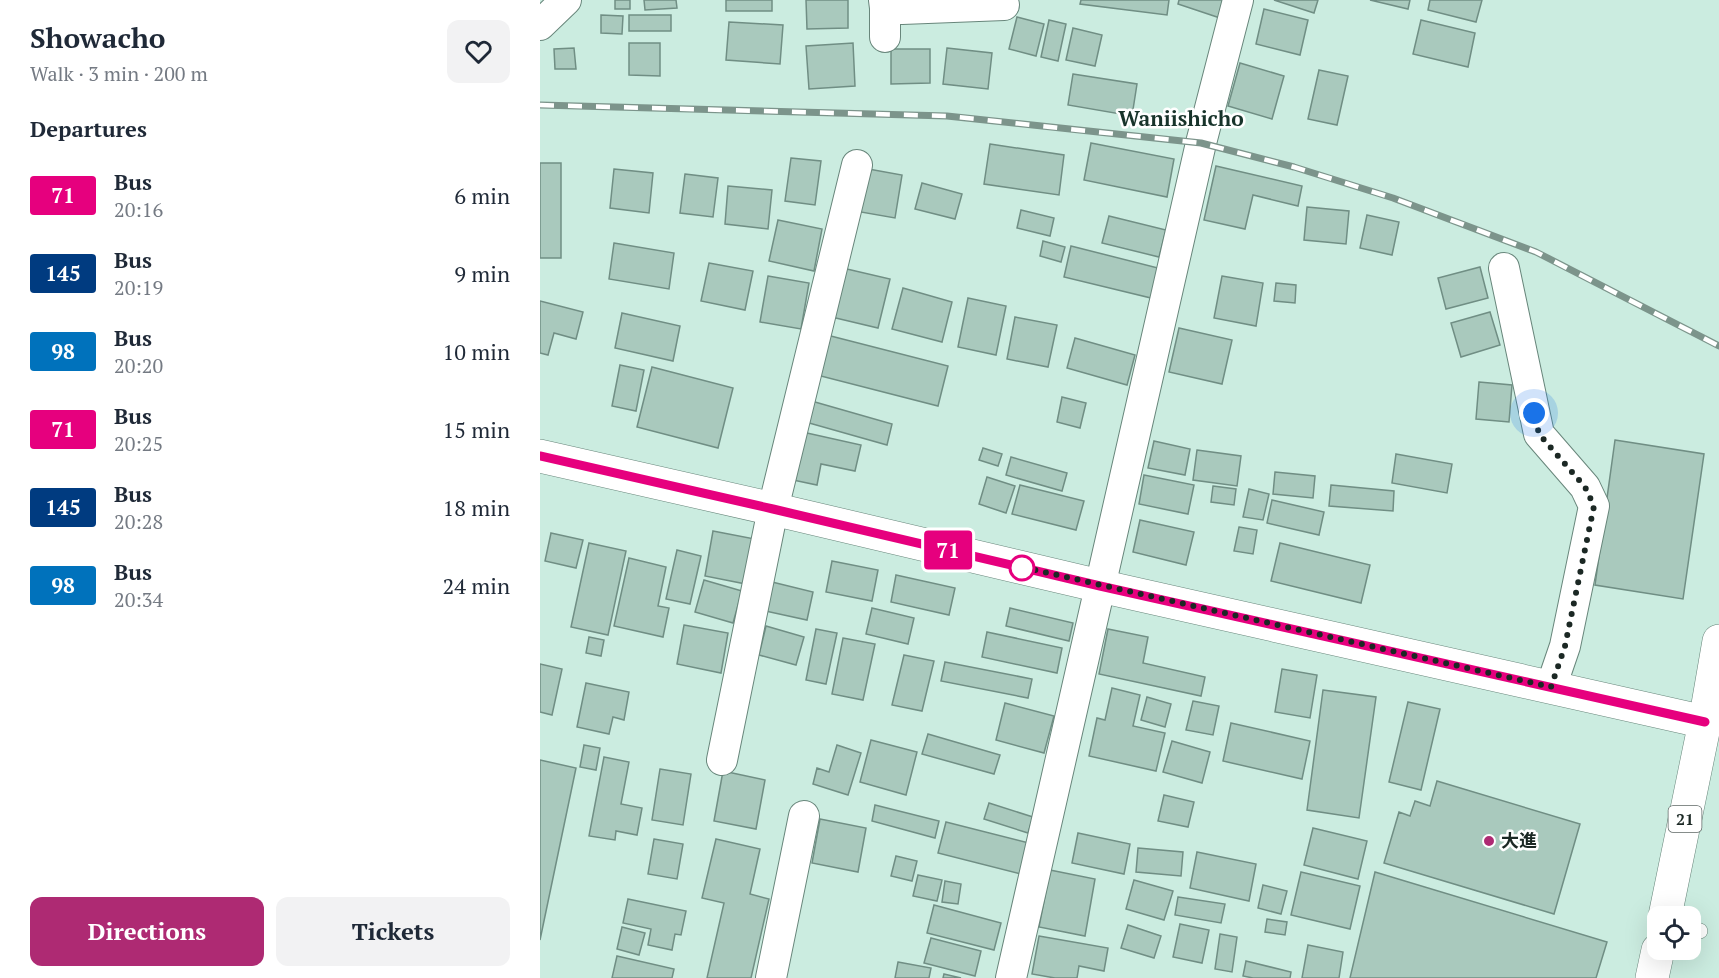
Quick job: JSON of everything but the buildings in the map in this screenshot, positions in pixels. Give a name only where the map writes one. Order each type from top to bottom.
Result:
[{"type":"main road","points":[[540,456],[1100,586],[1705,722]]},
{"type":"main road","name":"21","points":[[1667,906],[1705,722],[1719,641]]},
{"type":"main road","points":[[1652,978],[1656,960]]},
{"type":"street","points":[[540,25],[566,0]]},
{"type":"street","points":[[1011,978],[1201,143],[1238,0]]},
{"type":"street","points":[[885,15],[902,9],[1004,5]]},
{"type":"street","points":[[723,760],[773,509],[856,165]]},
{"type":"street","points":[[1504,268],[1539,434],[1585,487],[1594,506],[1565,646],[1551,687]]},
{"type":"street","points":[[771,978],[804,816]]},
{"type":"railway","points":[[540,105],[947,116],[1201,143],[1294,167],[1393,198],[1536,252],[1719,346]]},
{"type":"bus line","name":"71","points":[[540,456],[1100,586],[1705,722]]},
{"type":"place","name":"大進","points":[[1489,841]]},
{"type":"district","name":"Waniishicho","points":[[1181,119]]},
{"type":"route","points":[[1022,568],[1013,565],[1551,687],[1565,646],[1594,506],[1585,487],[1539,434],[1534,413]]}]
